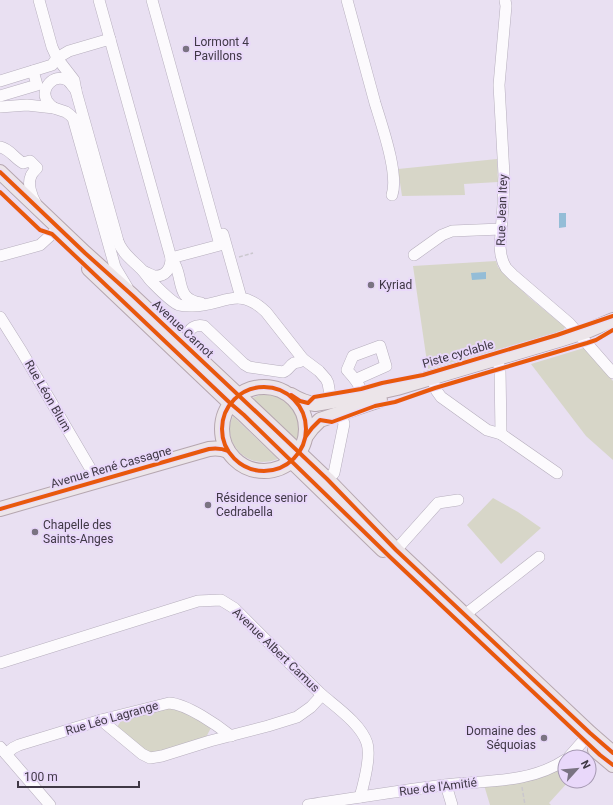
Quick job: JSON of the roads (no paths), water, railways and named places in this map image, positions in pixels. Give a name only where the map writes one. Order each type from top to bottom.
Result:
[{"type":"main road","name":"Avenue Carnot","points":[[0,172],[85,253],[191,350],[234,399]]},
{"type":"main road","name":"Avenue Carnot","points":[[0,185],[261,423],[295,457]]},
{"type":"main road","points":[[291,396],[304,414],[306,436],[304,445],[286,466],[272,471],[258,471],[244,466],[228,451],[222,428],[224,415],[234,399],[251,388],[265,386],[278,389],[291,396],[300,401],[315,404],[362,396],[433,380],[498,362],[581,336],[613,320]]},
{"type":"main road","points":[[581,336],[595,335],[613,327]]},
{"type":"main road","points":[[306,436],[320,420],[433,380]]},
{"type":"main road","name":"Avenue René Cassagne","points":[[0,507],[94,479],[206,442],[217,435],[222,428]]},
{"type":"main road","name":"Avenue René Cassagne","points":[[94,479],[209,449],[216,448],[228,451]]},
{"type":"main road","points":[[295,457],[328,479],[396,550],[579,723],[613,753]]},
{"type":"main road","points":[[295,457],[390,557],[600,755],[613,765]]},
{"type":"street","points":[[39,0],[52,47],[57,58],[74,80],[119,246],[145,272],[150,280],[172,301],[178,304],[184,306],[200,306],[240,298],[246,299],[259,306],[269,316],[299,361],[319,370],[326,378],[331,401]]},
{"type":"street","points":[[99,0],[171,258],[176,267],[182,287],[187,297],[191,300],[211,304]]},
{"type":"street","points":[[152,0],[220,245],[171,258]]},
{"type":"street","points":[[159,0],[240,298]]},
{"type":"street","points":[[347,0],[390,154],[394,181],[392,195]]},
{"type":"street","name":"Rue Jean Itey","points":[[505,0],[506,6],[499,85],[504,175],[500,255],[506,268],[569,323],[613,373]]},
{"type":"street","points":[[0,81],[52,65],[57,58],[69,51],[110,39]]},
{"type":"street","points":[[33,71],[45,92],[47,100],[54,108]]},
{"type":"street","points":[[0,96],[42,86],[61,78],[67,80],[76,91]]},
{"type":"street","points":[[0,107],[27,105],[54,108],[70,115],[74,122],[115,267],[133,296]]},
{"type":"street","points":[[0,147],[10,151],[20,162],[23,163],[30,161],[37,168],[30,177],[30,188],[38,208]]},
{"type":"street","points":[[414,255],[442,235],[452,231],[501,230]]},
{"type":"street","points":[[0,256],[40,245],[52,234]]},
{"type":"street","points":[[145,272],[154,276],[164,273],[170,267],[171,258]]},
{"type":"street","name":"Rue Léon Blum","points":[[0,317],[26,358],[90,468],[94,479]]},
{"type":"street","points":[[191,350],[188,334],[195,326],[199,325],[204,326],[244,364],[249,366],[283,372],[287,371],[299,361]]},
{"type":"street","points":[[328,479],[334,473],[344,424],[341,413],[361,400],[362,396],[356,381],[347,370],[353,356],[380,346],[386,366],[359,378],[356,381]]},
{"type":"street","points":[[498,362],[501,434]]},
{"type":"street","points":[[433,380],[436,390],[441,397],[487,430],[501,434],[557,473]]},
{"type":"street","points":[[396,550],[438,503],[458,500]]},
{"type":"street","points":[[465,616],[539,557]]},
{"type":"street","name":"Avenue Albert Camus","points":[[0,663],[198,601],[221,600],[234,608],[359,728],[368,745],[367,766],[360,797]]},
{"type":"street","points":[[101,720],[142,754],[150,758],[162,756],[297,717],[311,707],[322,694]]},
{"type":"street","name":"Rue Léo Lagrange","points":[[3,750],[101,720],[169,703],[180,705],[216,725],[231,736]]},
{"type":"street","points":[[576,749],[584,740]]},
{"type":"street","points":[[3,750],[50,805]]},
{"type":"street","name":"Rue de l'Amitié","points":[[308,805],[446,785],[520,778],[543,772],[557,765]]},
{"type":"street","points":[[446,785],[452,805]]},
{"type":"water","points":[[559,213],[566,213],[566,227],[559,228]]},
{"type":"water","points":[[486,272],[486,279],[472,280],[471,273]]},
{"type":"place","name":"Lormont 4 Pavillons","points":[[186,49]]},
{"type":"place","name":"Kyriad","points":[[371,285]]},
{"type":"place","name":"Résidence senior Cedrabella","points":[[208,505]]},
{"type":"place","name":"Chapelle des Saints-Anges","points":[[35,532]]},
{"type":"place","name":"Domaine des Séquoias","points":[[544,738]]}]
